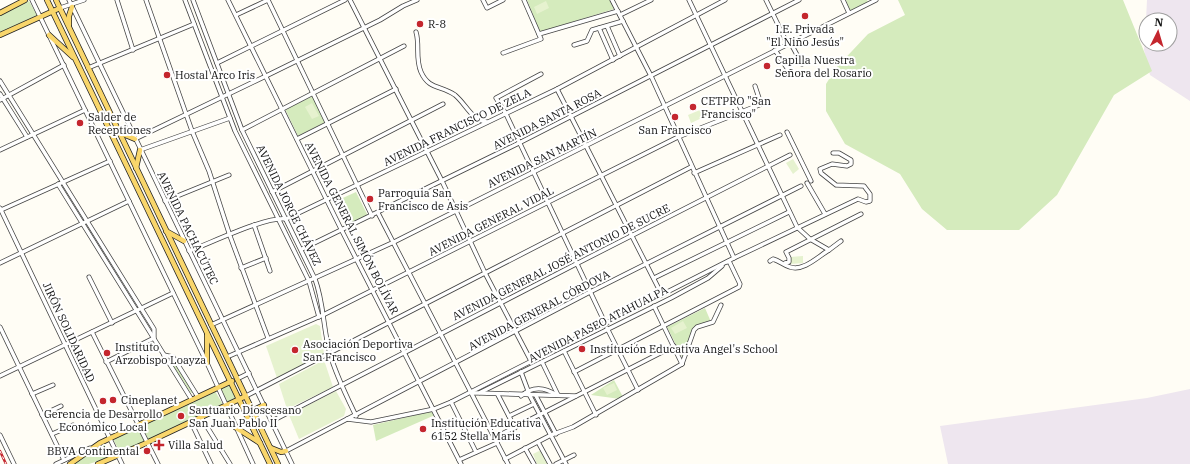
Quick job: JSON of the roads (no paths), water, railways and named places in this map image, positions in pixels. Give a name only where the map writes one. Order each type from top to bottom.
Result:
[{"type":"main road","points":[[0,13],[25,0]]},
{"type":"main road","points":[[47,0],[270,464]]},
{"type":"main road","name":"AVENIDA PACHACÚTEC","points":[[56,0],[278,464]]},
{"type":"main road","points":[[70,29],[69,16],[71,6]]},
{"type":"main road","points":[[0,35],[60,8]]},
{"type":"main road","points":[[50,35],[76,60]]},
{"type":"main road","points":[[118,132],[135,139]]},
{"type":"main road","points":[[136,168],[140,150]]},
{"type":"main road","points":[[132,177],[134,173],[138,174]]},
{"type":"main road","points":[[153,220],[159,217]]},
{"type":"main road","points":[[166,231],[184,241]]},
{"type":"main road","points":[[207,363],[208,334]]},
{"type":"main road","points":[[70,464],[100,444],[237,379]]},
{"type":"main road","points":[[98,464],[104,463],[246,396]]},
{"type":"main road","points":[[254,413],[256,409],[264,404]]},
{"type":"main road","points":[[235,427],[261,444]]},
{"type":"main road","points":[[270,448],[281,452],[286,450]]},
{"type":"street","points":[[32,0],[207,363],[253,464]]},
{"type":"street","name":"AVENIDA PACHACÚTEC","points":[[69,0],[222,320],[258,390],[292,464]]},
{"type":"street","points":[[60,8],[71,6],[84,0]]},
{"type":"street","points":[[117,0],[132,50]]},
{"type":"street","points":[[146,0],[186,115],[212,182],[241,268],[268,338]]},
{"type":"street","points":[[186,1],[191,0]]},
{"type":"street","name":"AVENIDA JORGE CHÁVEZ","points":[[191,0],[242,130],[315,278],[320,293],[321,316]]},
{"type":"street","name":"AVENIDA GENERAL SIMÓN BOLÍVAR","points":[[228,0],[342,231],[390,322],[461,464]]},
{"type":"street","points":[[236,16],[268,0],[372,216]]},
{"type":"street","points":[[217,63],[345,0]]},
{"type":"street","points":[[350,0],[442,182],[485,273],[531,361]]},
{"type":"street","points":[[135,139],[364,28],[403,6],[417,0]]},
{"type":"street","points":[[483,0],[487,8],[503,0]]},
{"type":"street","points":[[503,53],[541,39],[524,0]]},
{"type":"street","points":[[612,0],[651,76],[705,198],[734,258]]},
{"type":"street","points":[[620,15],[651,0]]},
{"type":"street","points":[[689,0],[712,45],[740,112],[797,227],[810,239],[828,248]]},
{"type":"street","name":"AVENIDA FRANCISCO DE ZELA","points":[[286,219],[557,89],[725,0]]},
{"type":"street","points":[[766,0],[802,64]]},
{"type":"street","name":"AVENIDA SANTA ROSA","points":[[302,249],[442,182],[799,0]]},
{"type":"street","points":[[843,0],[849,13]]},
{"type":"street","name":"AVENIDA SAN MARTÍN","points":[[212,325],[394,242],[532,172],[665,108],[870,1],[876,0]]},
{"type":"street","name":"AVENIDA JORGE CHÁVEZ","points":[[186,1],[230,118],[309,281],[341,385],[358,420]]},
{"type":"street","points":[[539,34],[618,11]]},
{"type":"street","points":[[574,45],[587,41],[592,31],[623,21]]},
{"type":"street","points":[[88,68],[194,24]]},
{"type":"street","points":[[607,26],[620,56]]},
{"type":"street","points":[[599,28],[613,60]]},
{"type":"street","points":[[416,32],[417,59],[425,80],[432,86],[456,96],[478,120],[488,122]]},
{"type":"street","points":[[242,130],[281,108],[404,46]]},
{"type":"street","points":[[775,50],[789,71]]},
{"type":"street","points":[[1,99],[64,65]]},
{"type":"street","points":[[541,74],[496,98],[506,114],[546,203],[605,323]]},
{"type":"street","points":[[0,81],[142,308],[154,329],[154,338]]},
{"type":"street","name":"AVENIDA GENERAL VIDAL","points":[[227,357],[321,316],[678,137],[763,103],[756,86]]},
{"type":"street","points":[[297,139],[396,89]]},
{"type":"street","points":[[557,89],[662,294]]},
{"type":"street","points":[[0,94],[1,99],[27,137]]},
{"type":"street","points":[[272,192],[443,104]]},
{"type":"street","points":[[0,150],[85,110]]},
{"type":"street","points":[[140,150],[230,118]]},
{"type":"street","points":[[787,132],[811,181]]},
{"type":"street","points":[[694,173],[780,135]]},
{"type":"street","name":"AVENIDA PASEO ATAHUALPA","points":[[347,419],[372,422],[434,409],[451,402],[797,227],[858,199],[866,202],[871,200],[870,194],[864,186],[836,185],[830,182],[820,172],[820,169],[826,166],[851,164],[851,160],[839,153],[833,153]]},
{"type":"street","name":"AVENIDA GENERAL JOSÉ ANTONIO DE SUCRE","points":[[272,421],[632,235],[790,156]]},
{"type":"street","points":[[0,209],[110,161]]},
{"type":"street","points":[[246,396],[691,167]]},
{"type":"street","points":[[165,201],[229,175]]},
{"type":"street","points":[[807,183],[825,214]]},
{"type":"street","points":[[58,184],[192,400]]},
{"type":"street","name":"AVENIDA GENERAL CÓRDOVA","points":[[286,450],[420,382],[590,292],[801,186]]},
{"type":"street","points":[[0,263],[129,201]]},
{"type":"street","name":"JIRÓN SOLIDARIDAD","points":[[0,209],[122,464]]},
{"type":"street","points":[[654,278],[789,212]]},
{"type":"street","points":[[378,213],[508,464]]},
{"type":"street","points":[[784,263],[789,262],[786,252],[861,214]]},
{"type":"street","points":[[189,251],[230,236],[254,225],[278,218],[286,219]]},
{"type":"street","points":[[254,225],[270,271]]},
{"type":"street","points":[[770,261],[773,259],[784,263],[790,268],[804,265],[828,248],[841,242]]},
{"type":"street","points":[[241,268],[266,258]]},
{"type":"street","points":[[574,372],[740,286],[729,261]]},
{"type":"street","name":"AVENIDA PASEO ATAHUALPA","points":[[479,393],[708,278],[729,261]]},
{"type":"street","points":[[90,277],[112,322]]},
{"type":"street","points":[[0,376],[173,293]]},
{"type":"street","points":[[505,459],[551,435],[566,431],[682,364],[694,330],[713,322],[721,305]]},
{"type":"street","points":[[654,306],[682,364]]},
{"type":"street","points":[[0,327],[64,460]]},
{"type":"street","points":[[607,328],[638,390]]},
{"type":"street","points":[[92,332],[158,464]]},
{"type":"street","points":[[106,362],[154,338]]},
{"type":"street","points":[[494,438],[674,346]]},
{"type":"street","points":[[564,351],[596,414]]},
{"type":"street","points":[[164,355],[173,357],[198,397]]},
{"type":"street","points":[[542,362],[557,395]]},
{"type":"street","points":[[521,372],[530,396],[565,462]]},
{"type":"street","points":[[237,379],[249,373]]},
{"type":"street","points":[[32,394],[53,385]]},
{"type":"street","points":[[521,396],[529,390],[545,390],[557,395]]},
{"type":"street","points":[[472,392],[521,396],[576,396]]},
{"type":"street","points":[[498,395],[515,428]]},
{"type":"street","points":[[536,396],[556,434]]},
{"type":"street","points":[[451,402],[476,452]]},
{"type":"street","points":[[509,416],[534,404]]},
{"type":"street","points":[[42,415],[61,406]]},
{"type":"street","points":[[201,417],[230,464]]},
{"type":"street","points":[[190,422],[211,464]]},
{"type":"street","points":[[52,434],[73,425]]},
{"type":"street","points":[[0,435],[14,464]]},
{"type":"street","points":[[538,442],[550,464]]},
{"type":"street","points":[[459,460],[497,443]]},
{"type":"street","points":[[56,464],[100,444]]},
{"type":"street","points":[[525,448],[534,464]]},
{"type":"street","points":[[556,464],[565,462],[574,455]]},
{"type":"railway","points":[[0,451],[6,464]]},
{"type":"place","name":"I.E. Privada \"El Niño Jesús\"","points":[[805,16]]},
{"type":"place","name":"R-8","points":[[420,24]]},
{"type":"place","name":"Capilla Nuestra Señora del Rosario","points":[[767,66]]},
{"type":"place","name":"Hostal Arco Iris","points":[[167,75]]},
{"type":"place","name":"CETPRO \"San Francisco\"","points":[[693,107]]},
{"type":"place","name":"San Francisco","points":[[675,117]]},
{"type":"place","name":"Salder de Receptiones","points":[[80,123]]},
{"type":"place","name":"Parroquia San Francisco de Asis","points":[[370,199]]},
{"type":"place","name":"Institución Educativa Angel's School","points":[[582,349]]},
{"type":"place","name":"Asociación Deportiva San Francisco","points":[[295,350]]},
{"type":"place","name":"Instituto Arzobispo Loayza","points":[[107,353]]},
{"type":"place","name":"Cineplanet","points":[[113,400]]},
{"type":"place","name":"Gerencia de Desarrollo Económico Local","points":[[103,401]]},
{"type":"place","name":"Santuario Dioscesano San Juan Pablo II","points":[[181,416]]},
{"type":"place","name":"Institución Educativa 6152 Stella Maris","points":[[423,429]]},
{"type":"place","name":"Villa Salud","points":[[159,445]]},
{"type":"place","name":"BBVA Continental","points":[[147,451]]}]
